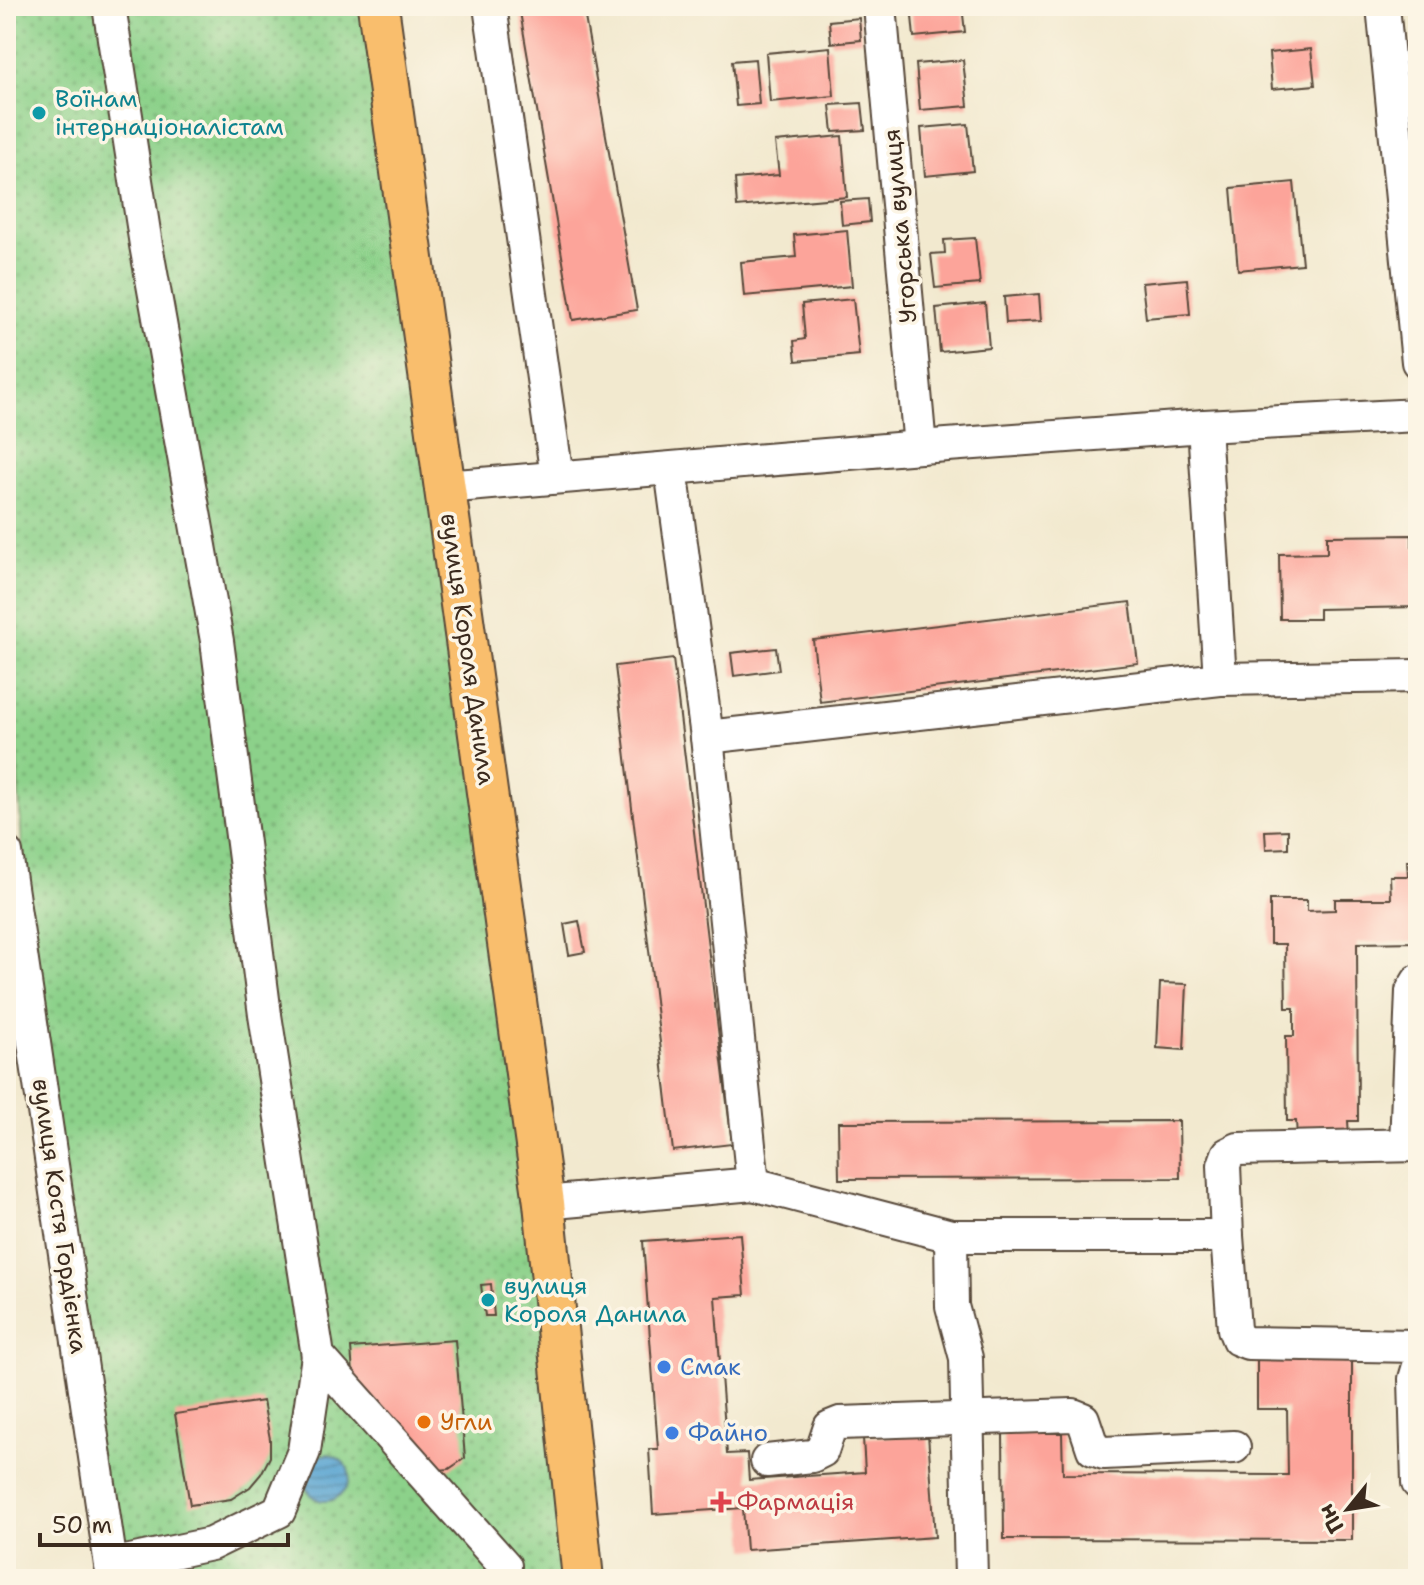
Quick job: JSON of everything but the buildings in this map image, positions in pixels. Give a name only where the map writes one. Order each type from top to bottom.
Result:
[{"type":"main road","name":"вулиця Короля Данила","points":[[378,6],[544,1203],[583,1579]]},
{"type":"street","points":[[109,6],[146,245],[217,641],[265,1015],[318,1356],[304,1451],[279,1511],[211,1544],[112,1572]]},
{"type":"street","points":[[490,6],[557,477]]},
{"type":"street","name":"Угорська вулиця","points":[[880,6],[920,447]]},
{"type":"street","points":[[1383,6],[1418,362]]},
{"type":"street","points":[[445,487],[920,447],[1204,426],[1418,415]]},
{"type":"street","points":[[1204,426],[1220,679]]},
{"type":"street","points":[[671,469],[707,737],[753,1184]]},
{"type":"street","points":[[707,737],[1220,679],[1418,676]]},
{"type":"street","name":"вулиця Костя Гордієнка","points":[[6,853],[112,1572]]},
{"type":"street","points":[[1418,981],[1412,991],[1412,1145],[1238,1149],[1228,1154],[1224,1165],[1234,1329],[1238,1339],[1248,1343],[1418,1346]]},
{"type":"street","points":[[544,1203],[753,1184],[951,1236],[1227,1236]]},
{"type":"street","points":[[951,1236],[952,1306],[966,1358],[971,1579]]},
{"type":"street","points":[[318,1356],[505,1566]]},
{"type":"street","points":[[1418,1369],[1415,1379],[1418,1483]]},
{"type":"street","points":[[767,1461],[812,1456],[822,1451],[830,1427],[840,1423],[1073,1415],[1083,1419],[1093,1449],[1104,1453],[1234,1447]]},
{"type":"green space","points":[[6,6],[378,6],[583,1579],[113,1579],[33,1035],[11,660],[6,626]]},
{"type":"water","points":[[328,1454],[342,1462],[349,1472],[343,1492],[335,1499],[324,1501],[314,1497],[305,1485],[318,1456]]},
{"type":"place","name":"Воїнам інтернаціоналістам","points":[[39,113]]},
{"type":"place","name":"вулиця Короля Данила","points":[[488,1300]]},
{"type":"place","name":"Смак","points":[[664,1367]]},
{"type":"place","name":"Угли","points":[[424,1422]]},
{"type":"place","name":"Файно","points":[[672,1433]]},
{"type":"place","name":"Фармація","points":[[721,1502]]}]
